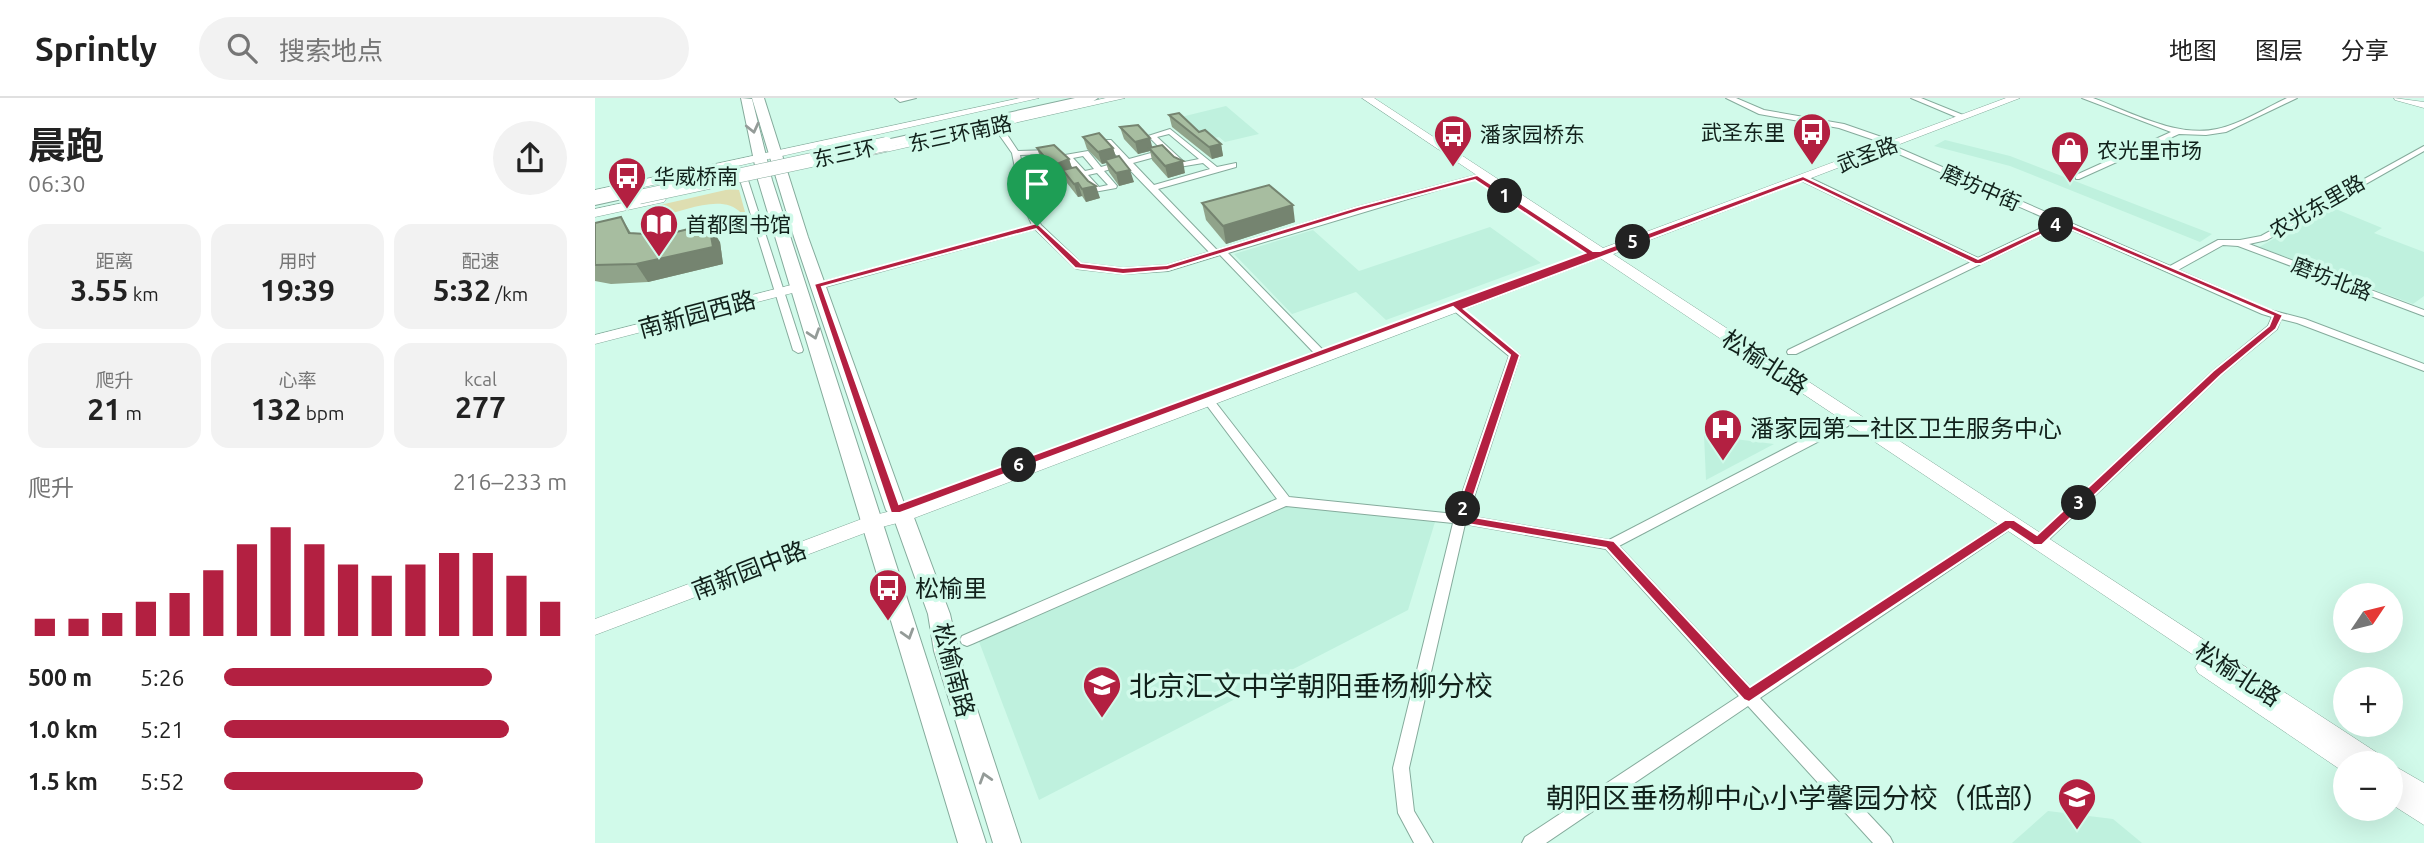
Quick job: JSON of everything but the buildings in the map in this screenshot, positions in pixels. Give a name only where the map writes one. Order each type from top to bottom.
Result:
[{"type":"highway","name":"东三环","points":[[595,201],[885,141],[1059,100],[1092,98]]},
{"type":"highway","points":[[975,111],[1059,100]]},
{"type":"highway","points":[[971,131],[1059,100]]},
{"type":"highway","name":"东三环","points":[[595,207],[639,194]]},
{"type":"main road","points":[[746,98],[770,165]]},
{"type":"main road","name":"松榆南路","points":[[759,101],[770,165],[799,287],[972,843]]},
{"type":"main road","name":"松榆南路","points":[[770,165],[939,614],[946,650],[1007,843]]},
{"type":"street","points":[[899,98],[912,98]]},
{"type":"street","name":"东三环南路","points":[[595,213],[744,180],[770,165],[830,144],[1034,98]]},
{"type":"street","name":"东三环南路","points":[[595,194],[770,165],[836,159],[1120,98]]},
{"type":"street","name":"松榆北路","points":[[1357,98],[2005,526],[2333,752]]},
{"type":"street","name":"松榆北路","points":[[1367,98],[1844,423],[2005,526],[2038,542],[2356,751]]},
{"type":"street","name":"磨坊中街","points":[[1730,98],[1762,112],[1841,126],[1891,145],[2170,270],[2278,315],[2301,321],[2424,368]]},
{"type":"street","points":[[1915,98],[1964,117]]},
{"type":"street","name":"武圣路","points":[[899,512],[1320,353],[1596,254],[2015,98]]},
{"type":"street","points":[[2086,98],[2178,132],[2206,133],[2223,130],[2293,98]]},
{"type":"street","points":[[2399,98],[2424,103]]},
{"type":"street","points":[[2415,98],[2424,103]]},
{"type":"street","points":[[997,125],[1016,153],[1026,203],[1037,226],[1078,266],[1123,271],[1168,268],[1360,209],[1477,177]]},
{"type":"street","points":[[1205,160],[1182,165],[1152,136],[1170,131],[1188,145],[1205,160],[1216,170]]},
{"type":"street","points":[[2079,177],[2178,132]]},
{"type":"street","points":[[1108,142],[1151,188],[1320,353]]},
{"type":"street","points":[[1062,180],[1197,143]]},
{"type":"street","points":[[830,144],[836,159]]},
{"type":"street","name":"农光东里路","points":[[2170,270],[2221,242],[2240,243],[2263,237],[2424,148]]},
{"type":"street","points":[[1016,153],[1061,152],[1097,190],[1114,186],[1085,153],[1068,158]]},
{"type":"street","points":[[1151,188],[1233,165]]},
{"type":"street","points":[[1803,178],[1978,262]]},
{"type":"street","points":[[744,180],[798,350]]},
{"type":"street","points":[[1792,352],[2061,222]]},
{"type":"street","points":[[817,286],[1037,226]]},
{"type":"street","name":"磨坊北路","points":[[2240,243],[2424,313]]},
{"type":"street","name":"武圣路","points":[[899,512],[1209,401],[1596,254]]},
{"type":"street","name":"南新园西路","points":[[595,341],[799,287]]},
{"type":"street","points":[[1424,843],[1406,813],[1401,768],[1460,519],[1515,355],[1457,308]]},
{"type":"street","points":[[2038,542],[2217,373],[2273,327],[2278,315]]},
{"type":"street","points":[[1209,401],[1285,501]]},
{"type":"street","points":[[967,640],[1285,501],[1460,519],[1610,545],[1844,423]]},
{"type":"street","name":"南新园中路","points":[[595,627],[899,512]]},
{"type":"street","points":[[1531,843],[2005,526]]},
{"type":"street","points":[[1610,545],[1884,843]]},
{"type":"street","points":[[2403,782],[2424,796]]},
{"type":"street","points":[[2403,799],[2424,814]]},
{"type":"shaded area","points":[[1226,106],[1259,134],[1225,142],[1219,137],[1206,140],[1181,117]]},
{"type":"shaded area","name":"农光里市场","points":[[1945,140],[2010,156],[2212,234],[2200,242],[2010,166],[1934,146]]},
{"type":"shaded area","points":[[730,189],[739,190],[745,212],[741,213],[724,204],[714,204],[661,216],[660,205]]},
{"type":"shaded area","points":[[2331,207],[2382,228],[2374,233],[2424,252],[2424,296],[2413,304],[2259,247]]},
{"type":"shaded area","points":[[1490,227],[1541,263],[1386,320],[1356,292],[1292,314],[1234,254],[1313,230],[1359,271]]},
{"type":"shaded area","name":"潘家园第二社区卫生服务中心","points":[[1704,435],[1774,444],[1706,480]]},
{"type":"shaded area","name":"北京汇文中学朝阳垂杨柳分校","points":[[1287,505],[1435,522],[1408,610],[1039,800],[978,639]]},
{"type":"shaded area","name":"朝阳区垂杨柳中心小学馨园分校（低部）","points":[[2048,811],[2113,819],[2142,843],[2012,843]]},
{"type":"place","name":"武圣东里","points":[[1812,166]]},
{"type":"place","name":"潘家园桥东","points":[[1453,168]]},
{"type":"place","name":"农光里市场","points":[[2070,184]]},
{"type":"place","name":"华威桥南","points":[[627,210]]},
{"type":"place","name":"首都图书馆","points":[[659,258]]},
{"type":"place","name":"潘家园第二社区卫生服务中心","points":[[1723,462]]},
{"type":"place","name":"松榆里","points":[[888,622]]},
{"type":"place","name":"北京汇文中学朝阳垂杨柳分校","points":[[1102,719]]},
{"type":"place","name":"朝阳区垂杨柳中心小学馨园分校（低部）","points":[[2077,831]]},
{"type":"route","points":[[1037,226],[817,286],[896,510],[1591,253],[1601,254],[1803,178],[1978,262],[2061,222],[2278,315],[2273,327],[2217,373],[2038,542],[2010,523],[1749,696],[1610,545],[1460,519],[1515,355],[1457,308],[1595,256],[1591,253],[1477,177],[1360,209],[1168,268],[1123,271],[1078,266],[1037,226]]}]
